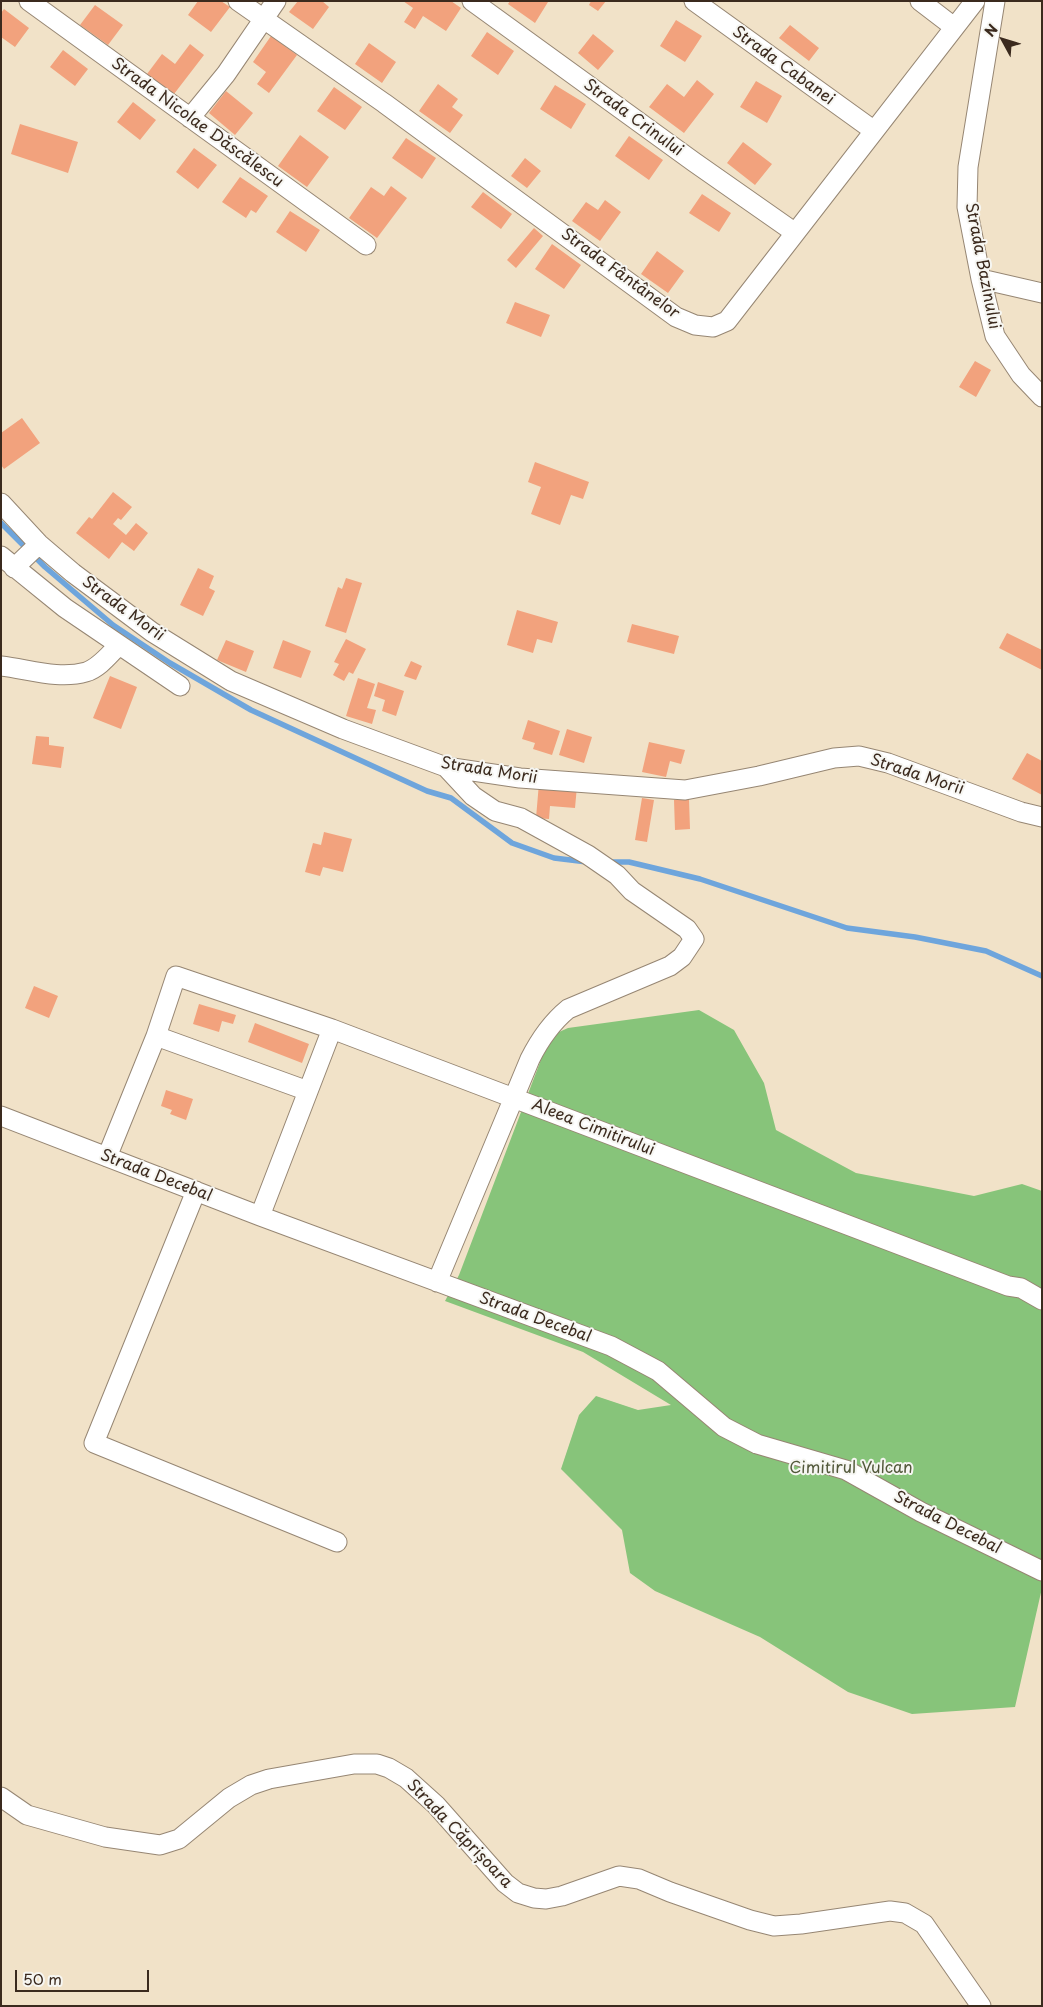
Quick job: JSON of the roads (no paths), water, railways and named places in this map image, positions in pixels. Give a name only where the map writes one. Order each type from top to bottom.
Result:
[{"type":"street","name":"Strada Nicolae Dăscălescu","points":[[29,1],[366,245]]},
{"type":"street","name":"Strada Fântânelor","points":[[238,1],[384,102],[676,317],[695,325],[713,327],[727,321],[873,130],[975,1]]},
{"type":"street","points":[[190,118],[226,74],[276,1]]},
{"type":"street","name":"Strada Crinului","points":[[472,1],[794,232]]},
{"type":"street","name":"Strada Cabanei","points":[[694,1],[873,130]]},
{"type":"street","points":[[920,1],[954,27]]},
{"type":"street","name":"Strada Bazinului","points":[[995,1],[968,167],[967,207],[981,279],[995,336],[1022,375],[1042,397]]},
{"type":"street","points":[[981,279],[1042,293]]},
{"type":"street","name":"Strada Morii","points":[[1,503],[23,554],[74,573],[152,632],[232,681],[344,729],[446,767],[520,778],[685,790],[759,776],[834,758],[859,756],[888,762],[1021,812],[1042,817]]},
{"type":"street","points":[[23,554],[65,608],[118,646],[180,686]]},
{"type":"street","points":[[1,666],[49,674],[68,675],[87,672],[106,659],[118,646]]},
{"type":"street","points":[[437,1282],[538,1042],[555,1020],[568,1009],[670,966],[682,957],[694,939],[687,929],[632,891],[617,875],[588,855],[521,818],[496,811],[473,796],[446,767]]},
{"type":"street","name":"Aleea Cimitirului","points":[[156,1036],[176,976],[332,1029],[1008,1286],[1021,1288],[1042,1300]]},
{"type":"street","points":[[260,1216],[332,1029]]},
{"type":"street","points":[[107,1157],[156,1036],[308,1092]]},
{"type":"street","name":"Strada Decebal","points":[[1,1116],[260,1216],[611,1346],[658,1371],[724,1427],[757,1444],[846,1470],[921,1512],[1042,1571]]},
{"type":"street","points":[[196,1191],[94,1443],[337,1542]]},
{"type":"street","name":"Strada Căprișoara","points":[[1,1797],[27,1815],[105,1837],[160,1845],[179,1839],[229,1798],[250,1785],[270,1779],[354,1764],[377,1764],[389,1768],[406,1778],[430,1800],[505,1884],[518,1893],[534,1898],[546,1899],[562,1896],[618,1876],[639,1879],[688,1899],[774,1926],[809,1923],[890,1911],[905,1913],[924,1924],[981,2006]]},
{"type":"waterway","points":[[1,523],[45,567],[113,625],[170,663],[251,710],[427,791],[451,798],[512,843],[554,858],[587,862]]},
{"type":"waterway","points":[[609,862],[629,862],[700,879],[847,928],[915,937],[986,951],[1042,976]]},
{"type":"park label","name":"Cimitirul Vulcan","points":[[851,1469]]}]
